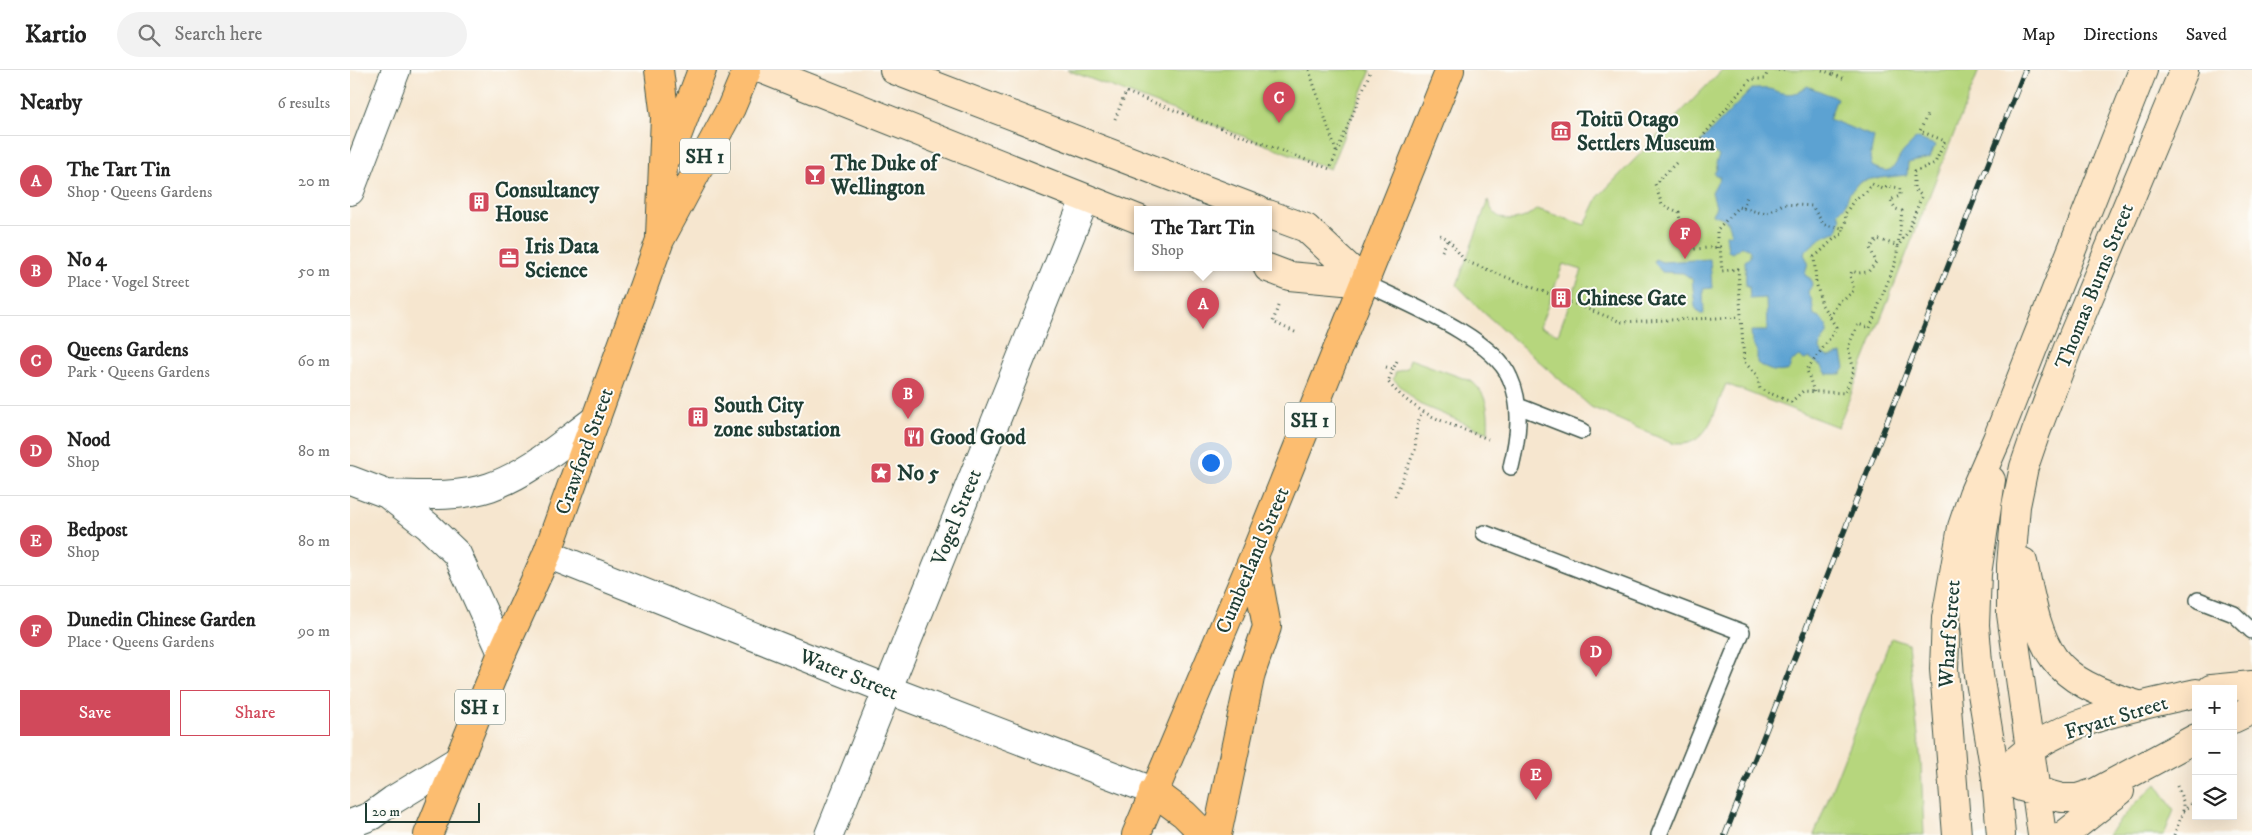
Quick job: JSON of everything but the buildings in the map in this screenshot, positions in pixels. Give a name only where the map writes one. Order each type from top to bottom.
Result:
[{"type":"highway","points":[[659,70],[664,117],[660,240]]},
{"type":"highway","points":[[661,179],[702,70]]},
{"type":"highway","name":"Crawford Street","points":[[428,835],[502,653],[547,554],[660,240],[731,108],[747,70]]},
{"type":"highway","name":"SH 1","points":[[1365,283],[1450,70]]},
{"type":"highway","name":"Cumberland Street","points":[[1136,835],[1254,556],[1365,283]]},
{"type":"highway","points":[[1217,835],[1251,673],[1267,627],[1254,556]]},
{"type":"highway","points":[[1153,791],[1184,814],[1204,835]]},
{"type":"main road","points":[[764,70],[1134,218]]},
{"type":"main road","points":[[894,70],[1248,206]]},
{"type":"main road","name":"Thomas Burns Street","points":[[1997,439],[2144,70]]},
{"type":"main road","name":"Thomas Burns Street","points":[[2016,506],[2027,459],[2062,363],[2169,102],[2184,70]]},
{"type":"main road","points":[[1272,215],[1306,228],[1365,283]]},
{"type":"main road","points":[[1272,270],[1289,276],[1365,283]]},
{"type":"main road","points":[[1997,439],[1977,574],[1975,625],[1978,674],[1996,778],[2001,835]]},
{"type":"main road","name":"Wharf Street","points":[[1957,835],[1944,669],[1946,618],[1962,527],[1973,494],[1997,439]]},
{"type":"main road","points":[[2016,506],[2021,556],[2035,621],[2058,666],[2080,684],[2105,696],[2140,706]]},
{"type":"main road","points":[[2016,506],[2011,565],[2011,614],[2032,748],[2042,835]]},
{"type":"main road","points":[[2237,686],[2252,685]]},
{"type":"main road","name":"Fryatt Street","points":[[1996,778],[2032,748],[2068,729],[2107,715],[2192,694]]},
{"type":"main road","points":[[2237,717],[2252,710]]},
{"type":"main road","points":[[1996,778],[2037,792],[2062,798],[2077,798],[2096,792],[2192,740]]},
{"type":"main road","points":[[2064,835],[2160,759]]},
{"type":"street","points":[[350,190],[396,70]]},
{"type":"street","name":"Vogel Street","points":[[829,835],[1084,199]]},
{"type":"street","points":[[387,494],[445,495],[489,487],[526,470],[596,419]]},
{"type":"street","points":[[350,480],[387,494],[428,526],[457,554],[502,653]]},
{"type":"street","name":"Water Street","points":[[547,554],[886,689],[1153,791]]},
{"type":"street","points":[[350,824],[371,816],[393,800],[457,761]]},
{"type":"lane","points":[[1365,283],[1433,315],[1485,349],[1510,376],[1518,406],[1515,450],[1511,468]]},
{"type":"lane","points":[[1518,406],[1582,431]]},
{"type":"lane","points":[[1484,533],[1742,632],[1659,835]]},
{"type":"lane","points":[[2198,600],[2234,614],[2252,631]]},
{"type":"path","points":[[1309,70],[1337,154]]},
{"type":"path","points":[[1126,92],[1330,169],[1371,70]]},
{"type":"path","points":[[1698,142],[1751,79],[1765,79],[1768,70]]},
{"type":"path","points":[[1778,70],[1785,70]]},
{"type":"path","points":[[1822,70],[1832,72],[1845,79]]},
{"type":"path","points":[[1898,246],[1907,233],[1922,196],[1914,189],[1914,172],[1935,163],[1945,141],[1920,131],[1928,113]]},
{"type":"path","points":[[1676,163],[1655,184],[1662,205],[1679,212],[1683,250],[1720,247],[1722,271],[1738,269],[1744,362],[1757,375],[1760,390],[1791,402],[1803,391],[1814,392],[1845,393],[1854,370],[1848,347],[1858,324],[1870,328],[1896,260],[1902,211],[1896,209],[1890,200],[1900,196],[1900,188],[1888,186],[1883,189],[1872,184],[1866,192],[1854,200],[1845,214],[1846,220],[1841,228],[1842,234],[1830,240],[1824,250],[1814,257],[1816,282],[1822,305],[1836,327],[1834,334],[1825,342],[1807,370],[1814,392]]},
{"type":"path","points":[[1743,208],[1748,194]]},
{"type":"path","points":[[1717,248],[1716,230],[1738,207],[1766,214],[1784,204],[1812,206],[1824,225],[1841,228]]},
{"type":"path","points":[[1440,236],[1448,239],[1465,261],[1552,295]]},
{"type":"path","points":[[1442,251],[1448,239]]},
{"type":"path","points":[[1830,317],[1839,301],[1846,299],[1854,290],[1850,276],[1852,271],[1858,273],[1868,272],[1876,262],[1870,248],[1878,239],[1898,246]]},
{"type":"path","points":[[1281,297],[1273,322],[1296,333]]},
{"type":"path","points":[[1570,302],[1622,322],[1741,317]]},
{"type":"path","points":[[1397,361],[1388,382],[1401,398],[1422,412],[1515,450]]},
{"type":"path","points":[[1386,367],[1393,369]]},
{"type":"path","points":[[1395,496],[1415,450],[1417,426],[1422,412]]},
{"type":"path","points":[[2175,784],[2183,801],[2183,812]]},
{"type":"path","points":[[2174,835],[2183,812],[2192,802]]},
{"type":"green space","points":[[1067,70],[1371,70],[1330,169]]},
{"type":"green space","points":[[1722,70],[1979,70],[1838,427],[1726,384],[1713,417],[1701,435],[1694,441],[1683,444],[1671,443],[1591,407],[1483,312],[1457,285],[1488,200],[1496,214],[1509,220],[1523,218],[1537,209],[1585,225],[1598,197]],"holes":[[[1563,264],[1582,270],[1558,334],[1540,327]]]},
{"type":"green space","points":[[1410,359],[1471,381],[1477,386],[1486,404],[1488,433],[1419,404],[1393,379],[1396,372],[1407,368]]},
{"type":"green space","points":[[1891,638],[1908,644],[1921,763],[1924,835],[1814,835]]},
{"type":"green space","points":[[2156,784],[2174,810],[2164,835],[2107,835],[2135,804]]},
{"type":"water","points":[[1807,86],[1837,98],[1829,119],[1874,137],[1870,158],[1872,166],[1886,171],[1890,170],[1901,154],[1916,138],[1935,145],[1930,158],[1908,163],[1907,175],[1859,182],[1849,194],[1845,206],[1838,213],[1841,218],[1837,232],[1819,240],[1804,254],[1808,262],[1805,275],[1811,279],[1812,285],[1808,292],[1812,301],[1814,315],[1820,317],[1827,327],[1827,334],[1819,347],[1823,354],[1829,357],[1842,354],[1845,368],[1841,374],[1827,374],[1822,367],[1810,358],[1804,360],[1800,356],[1792,361],[1789,370],[1780,372],[1764,368],[1757,363],[1757,351],[1752,343],[1751,331],[1767,331],[1766,298],[1750,299],[1749,286],[1746,286],[1745,261],[1750,257],[1750,251],[1747,247],[1741,247],[1732,253],[1728,251],[1726,235],[1731,234],[1730,226],[1723,218],[1712,214],[1716,207],[1712,192],[1720,177],[1714,174],[1719,156],[1701,141],[1752,89],[1768,89],[1790,94],[1799,92]]},
{"type":"water","points":[[1655,259],[1662,262],[1710,259],[1712,288],[1703,289],[1704,314],[1700,314],[1695,307],[1692,279],[1683,273],[1662,272],[1654,262]]},
{"type":"railway","points":[[1725,835],[2025,70]]},
{"type":"place","name":"Queens Gardens","points":[[1279,123]]},
{"type":"place","name":"Toitū Otago Settlers Museum","points":[[1561,131]]},
{"type":"place","name":"The Duke of Wellington","points":[[815,175]]},
{"type":"place","name":"Consultancy House","points":[[479,202]]},
{"type":"place","name":"Iris Data Science","points":[[509,258]]},
{"type":"place","name":"Dunedin Chinese Garden","points":[[1685,259]]},
{"type":"place","name":"Chinese Gate","points":[[1561,298]]},
{"type":"place","name":"The Tart Tin","points":[[1203,329]]},
{"type":"place","name":"South City zone substation","points":[[698,417]]},
{"type":"place","name":"No 4","points":[[908,419]]},
{"type":"place","name":"Good Good","points":[[914,437]]},
{"type":"place","name":"No 5","points":[[881,473]]},
{"type":"place","name":"Nood","points":[[1596,677]]},
{"type":"place","name":"Bedpost","points":[[1536,800]]}]
